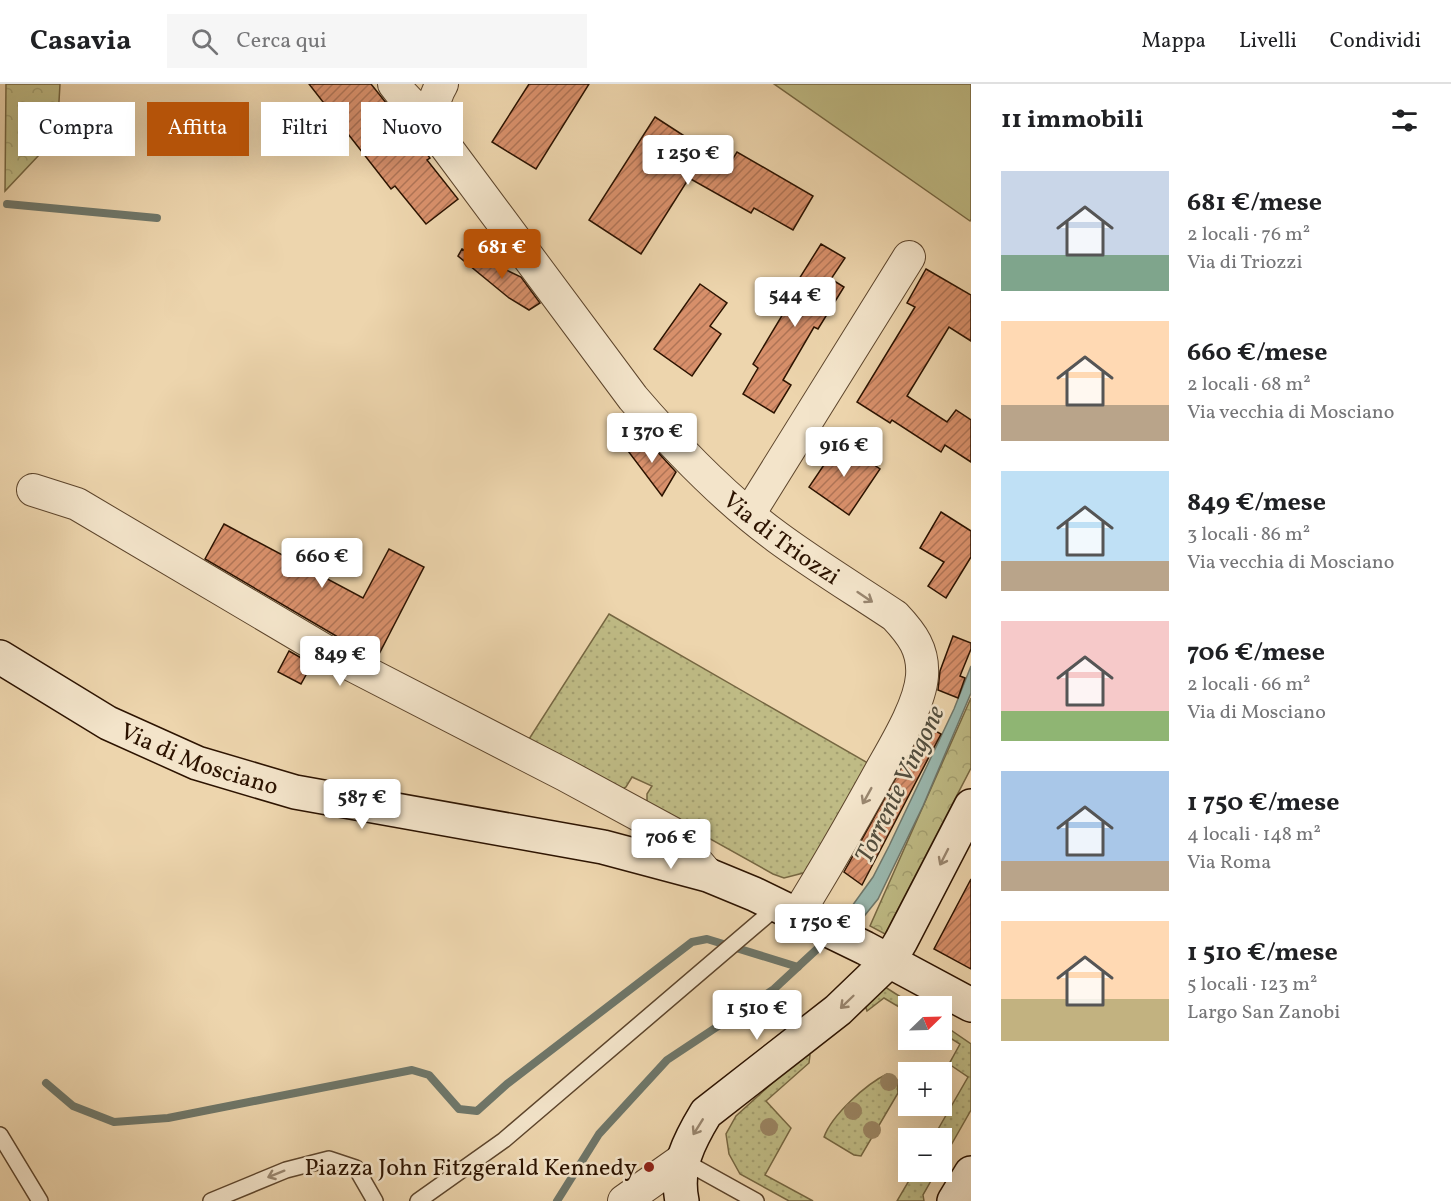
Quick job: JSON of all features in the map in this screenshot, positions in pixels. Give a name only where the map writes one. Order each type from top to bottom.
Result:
[{"type":"main road","name":"Via di Mosciano","points":[[0,657],[108,723],[197,763],[295,792],[603,848],[708,875],[877,954],[971,1005]]},
{"type":"main road","points":[[682,1201],[679,1188],[682,1160],[693,1134],[706,1113],[838,1010],[877,954],[901,942],[971,806]]},
{"type":"main road","points":[[954,1201],[971,1173]]},
{"type":"street","name":"Via di Triozzi","points":[[394,84],[407,102]]},
{"type":"street","points":[[436,102],[442,84]]},
{"type":"street","name":"Via di Triozzi","points":[[453,156],[633,398],[663,432],[749,514],[777,537],[895,616],[918,645],[922,676],[919,695],[895,745],[837,850],[788,911]]},
{"type":"street","points":[[749,514],[909,257]]},
{"type":"street","points":[[33,490],[77,504],[334,656],[672,833],[708,875]]},
{"type":"street","points":[[624,1201],[682,1160]]},
{"type":"lane","points":[[418,1201],[504,1140],[788,911]]},
{"type":"lane","points":[[0,1135],[40,1201]]},
{"type":"lane","points":[[211,1201],[286,1170],[329,1159],[356,1168],[375,1201]]},
{"type":"lane","points":[[682,1160],[756,1201]]},
{"type":"green space","points":[[6,84],[60,84],[59,102],[18,102],[18,156],[38,156],[5,191]]},
{"type":"green space","points":[[774,84],[971,84],[970,221]]},
{"type":"green space","points":[[609,614],[873,766],[807,872],[784,878],[773,874],[651,806],[647,801],[647,794],[652,786],[632,777],[626,787],[621,790],[617,789],[529,739]]},
{"type":"green space","points":[[971,698],[971,768],[885,934],[870,926]]},
{"type":"green space","points":[[885,987],[899,996],[898,1006],[884,998],[867,1011],[865,1005]]},
{"type":"green space","points":[[952,1031],[971,1044],[971,1110],[952,1143],[952,1128],[939,1128],[946,1116],[952,1116],[952,1105],[968,1077],[952,1066],[950,1062],[960,1044],[952,1039]]},
{"type":"green space","points":[[803,1055],[810,1055],[809,1063],[766,1101],[791,1128],[765,1175],[813,1201],[789,1201],[740,1174],[729,1154],[726,1134],[736,1116]]},
{"type":"green space","points":[[887,1074],[897,1080],[898,1093],[861,1156],[854,1155],[824,1137],[842,1110],[869,1085]]},
{"type":"green space","points":[[908,1182],[930,1182],[923,1195],[924,1201],[897,1201]]},
{"type":"water","points":[[971,666],[971,693],[923,806],[878,899],[861,920],[847,913],[873,877],[889,846],[954,709]]},
{"type":"building","points":[[309,84],[371,84],[385,102],[361,102],[361,151],[349,135],[349,102],[323,102]]},
{"type":"building","points":[[529,84],[589,84],[536,169],[492,142]]},
{"type":"building","points":[[655,117],[729,165],[737,152],[813,196],[793,230],[754,208],[751,213],[689,178],[641,254],[589,220]]},
{"type":"building","points":[[365,156],[428,156],[430,158],[427,160],[458,199],[426,224],[395,186],[391,189]]},
{"type":"building","points":[[821,244],[845,258],[831,279],[844,287],[818,329],[814,327],[783,380],[791,385],[774,413],[743,394],[758,368],[753,364],[786,309],[782,306]]},
{"type":"building","points":[[462,249],[521,277],[540,303],[529,310],[509,298],[458,256]]},
{"type":"building","points":[[926,269],[971,295],[971,341],[949,327],[907,396],[947,422],[956,410],[971,420],[971,462],[945,445],[941,452],[892,420],[890,423],[857,402],[915,307],[907,303]]},
{"type":"building","points":[[700,284],[727,303],[710,326],[721,334],[692,376],[654,349]]},
{"type":"building","points":[[642,435],[676,472],[662,496],[625,447]]},
{"type":"building","points":[[840,441],[880,469],[849,515],[809,487]]},
{"type":"building","points":[[941,512],[971,531],[971,557],[946,598],[928,586],[944,562],[920,548]]},
{"type":"building","points":[[224,524],[363,598],[389,549],[424,567],[377,658],[205,559]]},
{"type":"building","points":[[953,636],[971,643],[971,649],[960,676],[965,678],[958,698],[938,690],[940,671]]},
{"type":"building","points":[[289,651],[312,664],[301,684],[278,672]]},
{"type":"building","points":[[925,725],[941,734],[862,885],[844,872]]},
{"type":"building","points":[[971,879],[971,969],[934,949]]},
{"type":"waterway","points":[[7,204],[157,218]]},
{"type":"waterway","name":"Torrente Vingone","points":[[840,928],[859,909]]},
{"type":"waterway","name":"Torrente Vingone","points":[[557,1201],[599,1134],[667,1060],[774,989],[829,938]]},
{"type":"waterway","points":[[46,1083],[73,1106],[114,1122],[168,1118],[412,1070],[429,1075],[459,1109],[477,1111],[507,1084],[692,942],[707,939],[798,967]]},
{"type":"place","name":"Piazza John Fitzgerald Kennedy","points":[[649,1167]]}]
